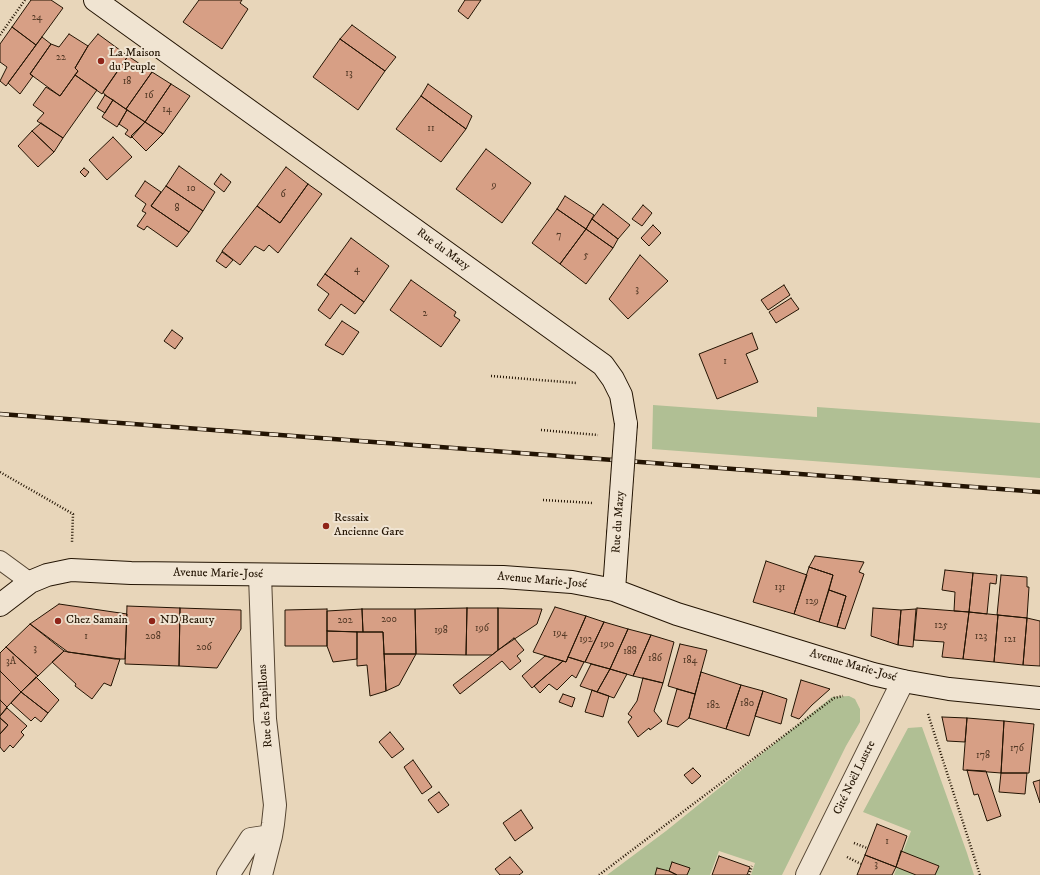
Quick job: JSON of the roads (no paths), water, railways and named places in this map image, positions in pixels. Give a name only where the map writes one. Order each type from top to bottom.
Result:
[{"type":"street","name":"Rue du Mazy","points":[[95,0],[603,365],[614,379],[621,395],[626,424],[614,590]]},
{"type":"street","name":"Avenue Marie-José","points":[[0,605],[30,582],[47,575],[71,570],[131,573],[503,577],[572,582],[614,590],[677,614],[874,674],[903,681],[956,690],[1040,698]]},
{"type":"street","name":"Rue des Papillons","points":[[260,575],[265,719],[275,805],[273,824],[261,875]]},
{"type":"street","name":"Cité Noël Lustre","points":[[807,875],[903,681]]},
{"type":"street","points":[[228,875],[251,840],[270,836]]},
{"type":"lane","points":[[0,560],[30,582]]},
{"type":"railway","points":[[0,414],[1040,492]]},
{"type":"place","name":"La Maison du Peuple","points":[[101,61]]},
{"type":"place","name":"Ressaix Ancienne Gare","points":[[326,526]]},
{"type":"place","name":"Chez Samain","points":[[58,621]]},
{"type":"place","name":"ND Beauty","points":[[152,621]]}]
